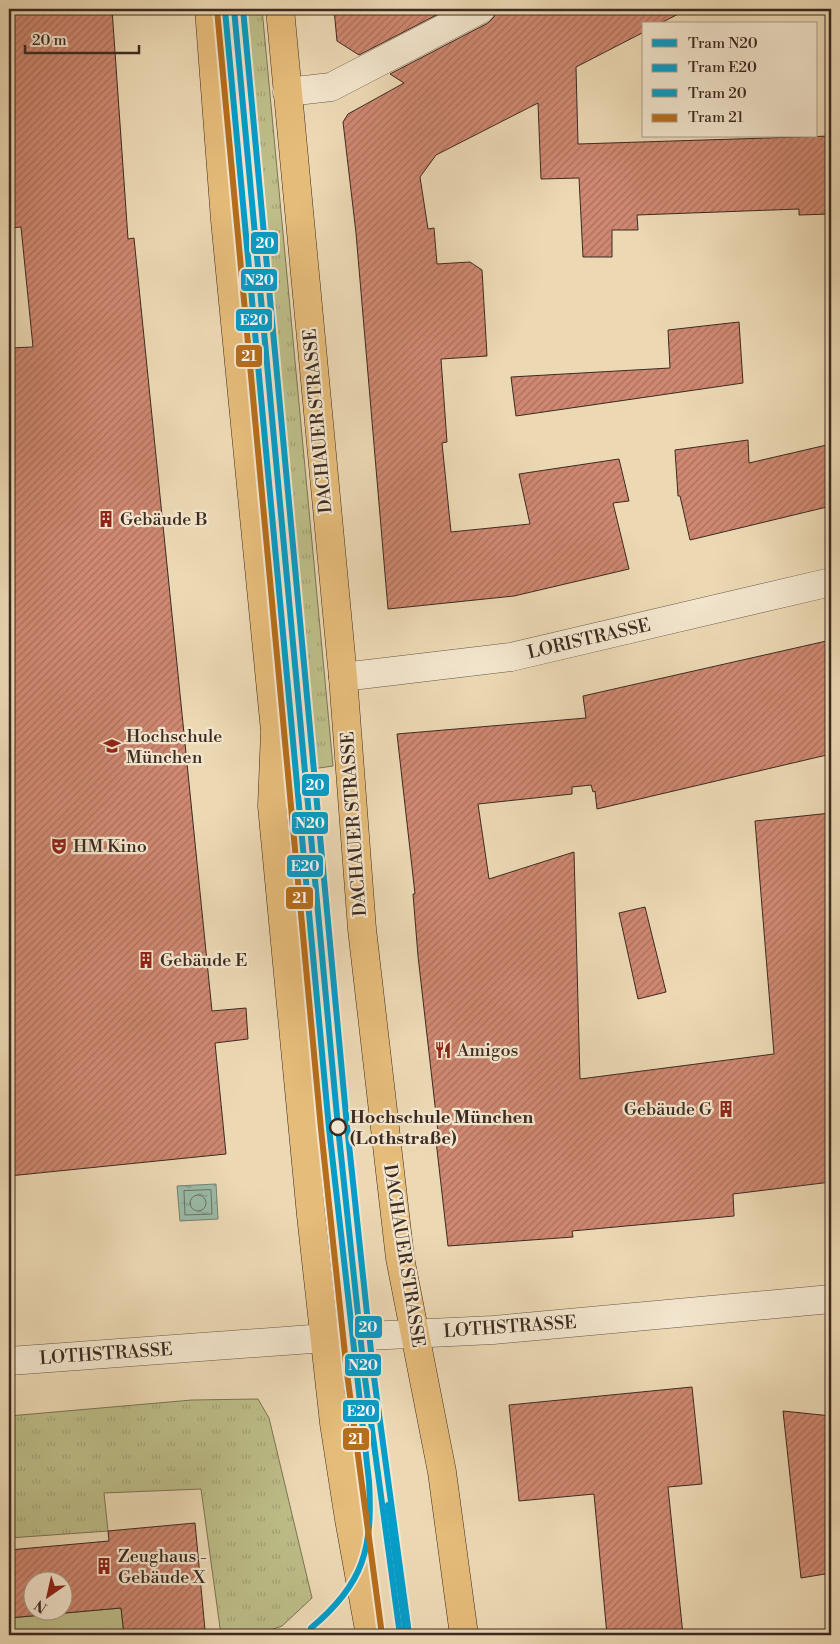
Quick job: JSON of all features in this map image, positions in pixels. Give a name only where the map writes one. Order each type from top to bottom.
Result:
[{"type":"main road","points":[[209,9],[225,220],[276,731],[272,806],[311,1215],[349,1520],[370,1635]]},
{"type":"main road","name":"DACHAUER STRASSE","points":[[280,9],[343,677],[364,939],[400,1258],[442,1472],[464,1635]]},
{"type":"street","points":[[287,92],[331,87],[481,9]]},
{"type":"street","name":"LORISTRASSE","points":[[343,677],[511,657],[831,582]]},
{"type":"street","name":"LOTHSTRASSE","points":[[9,1361],[325,1338],[415,1334],[831,1299]]},
{"type":"green space","points":[[227,9],[262,9],[333,766],[292,772],[292,718]]},
{"type":"green space","points":[[258,1399],[269,1418],[312,1598],[282,1626],[255,1635],[221,1635],[201,1489],[104,1493],[108,1531],[9,1538],[9,1416],[192,1400]]},
{"type":"green space","points":[[121,1608],[124,1635],[9,1635],[9,1618],[22,1617],[22,1622],[72,1622],[72,1612]]},
{"type":"water","points":[[216,1184],[218,1219],[180,1221],[177,1186]]},
{"type":"building","name":"Hochschule München","points":[[9,9],[112,9],[128,239],[134,238],[212,1011],[246,1008],[248,1039],[215,1043],[226,1154],[9,1176],[9,348],[33,347],[21,227],[9,228]]},
{"type":"building","points":[[334,9],[448,9],[359,55],[337,41]]},
{"type":"building","points":[[496,9],[688,9],[663,22],[642,22],[642,33],[576,67],[578,144],[818,138],[818,136],[831,136],[831,214],[799,215],[799,209],[637,215],[638,230],[612,230],[612,257],[583,257],[579,178],[541,179],[538,103],[436,155],[420,177],[428,229],[434,228],[437,264],[470,262],[482,270],[487,356],[441,359],[447,442],[442,443],[451,532],[530,524],[519,474],[619,459],[629,501],[613,503],[629,569],[514,596],[388,609],[356,233],[343,122],[348,114],[404,83],[390,74],[488,23],[494,17]]},
{"type":"building","points":[[739,322],[743,383],[516,416],[511,377],[670,368],[668,330]]},
{"type":"building","points":[[748,440],[749,463],[831,444],[831,506],[690,540],[680,496],[678,496],[675,450]]},
{"type":"building","points":[[831,640],[831,754],[597,809],[595,791],[593,792],[591,785],[572,787],[572,794],[478,804],[489,879],[574,852],[580,1079],[774,1054],[755,821],[831,813],[831,1182],[733,1194],[734,1216],[572,1231],[573,1237],[448,1246],[435,1132],[438,1132],[418,956],[413,894],[415,894],[397,734],[586,718],[583,696]]},
{"type":"building","points":[[645,907],[666,992],[638,999],[619,913]]},
{"type":"building","points":[[692,1387],[702,1484],[668,1487],[683,1635],[607,1635],[594,1494],[519,1501],[509,1405]]},
{"type":"building","points":[[783,1411],[831,1416],[831,1573],[801,1578]]},
{"type":"building","name":"Zeughaus - Gebäude X","points":[[195,1523],[205,1630],[124,1635],[121,1608],[72,1612],[72,1572],[22,1572],[22,1617],[9,1618],[9,1550],[109,1541],[108,1531]]},
{"type":"tram line","name":"N20","points":[[234,9],[338,1127],[364,1371],[400,1635]]},
{"type":"tram line","name":"20","points":[[243,9],[347,1126],[373,1370],[409,1634]]},
{"type":"tram line","name":"21","points":[[217,10],[321,1129],[347,1373],[382,1635]]},
{"type":"tram line","name":"E20","points":[[225,10],[329,1128],[369,1481],[369,1526],[361,1563],[354,1580],[343,1596],[311,1628]]},
{"type":"tram line","name":"E20","points":[[388,1505],[406,1635]]},
{"type":"place","name":"Gebäude B","points":[[106,519]]},
{"type":"place","name":"Hochschule München","points":[[112,746]]},
{"type":"place","name":"HM Kino","points":[[59,846]]},
{"type":"place","name":"Gebäude E","points":[[146,960]]},
{"type":"place","name":"Amigos","points":[[443,1050]]},
{"type":"place","name":"Gebäude G","points":[[726,1109]]},
{"type":"place","name":"Hochschule München (Lothstraße)","points":[[338,1127]]},
{"type":"place","name":"Zeughaus - Gebäude X","points":[[104,1566]]}]
